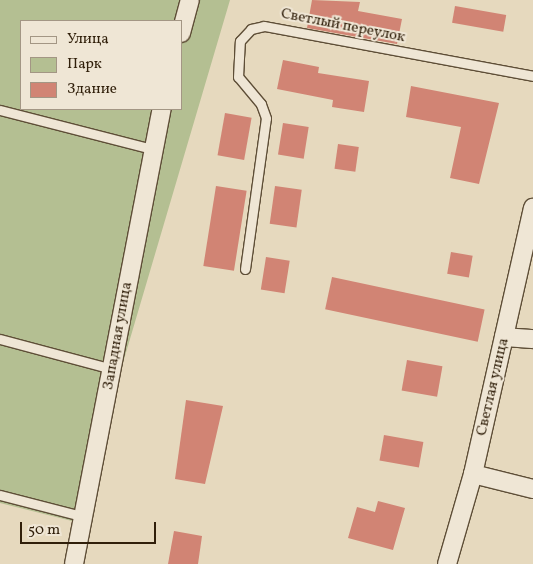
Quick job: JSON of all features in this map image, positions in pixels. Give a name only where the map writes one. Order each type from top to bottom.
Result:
[{"type":"street","points":[[182,29],[190,0]]},
{"type":"street","name":"Западная улица","points":[[74,564],[85,517],[152,149],[162,110]]},
{"type":"street","name":"Светлая улица","points":[[447,564],[473,474],[533,208]]},
{"type":"street","points":[[504,337],[533,339]]},
{"type":"street","points":[[473,474],[533,489]]},
{"type":"lane","name":"Светлый переулок","points":[[245,269],[266,118],[261,104],[238,77],[240,41],[251,29],[264,26],[533,76]]},
{"type":"lane","points":[[0,110],[152,149]]},
{"type":"lane","points":[[0,339],[112,369]]},
{"type":"lane","points":[[0,495],[85,517]]},
{"type":"green space","points":[[0,0],[230,0],[76,522],[0,503]]},
{"type":"building","points":[[312,0],[360,2],[358,11],[402,19],[397,44],[307,28]]},
{"type":"building","points":[[455,6],[506,15],[503,32],[452,23]]},
{"type":"building","points":[[283,60],[319,67],[318,73],[369,81],[364,112],[332,107],[333,100],[277,89]]},
{"type":"building","points":[[411,86],[499,103],[479,184],[450,178],[461,127],[406,117]]},
{"type":"building","points":[[225,113],[252,118],[244,160],[218,155]]},
{"type":"building","points":[[283,123],[309,127],[304,159],[278,155]]},
{"type":"building","points":[[338,144],[359,147],[355,172],[335,169]]},
{"type":"building","points":[[216,186],[247,191],[234,271],[203,266]]},
{"type":"building","points":[[275,186],[302,190],[296,227],[270,224]]},
{"type":"building","points":[[451,252],[473,256],[469,277],[447,274]]},
{"type":"building","points":[[266,257],[290,261],[285,293],[261,290]]},
{"type":"building","points":[[332,277],[485,309],[478,342],[325,309]]},
{"type":"building","points":[[407,360],[442,366],[437,397],[402,391]]},
{"type":"building","points":[[186,400],[223,406],[205,484],[175,479]]},
{"type":"building","points":[[384,435],[423,442],[419,468],[379,461]]},
{"type":"building","points":[[378,501],[405,508],[393,550],[348,538],[357,507],[375,512]]},
{"type":"building","points":[[174,531],[202,536],[198,564],[168,564]]}]
